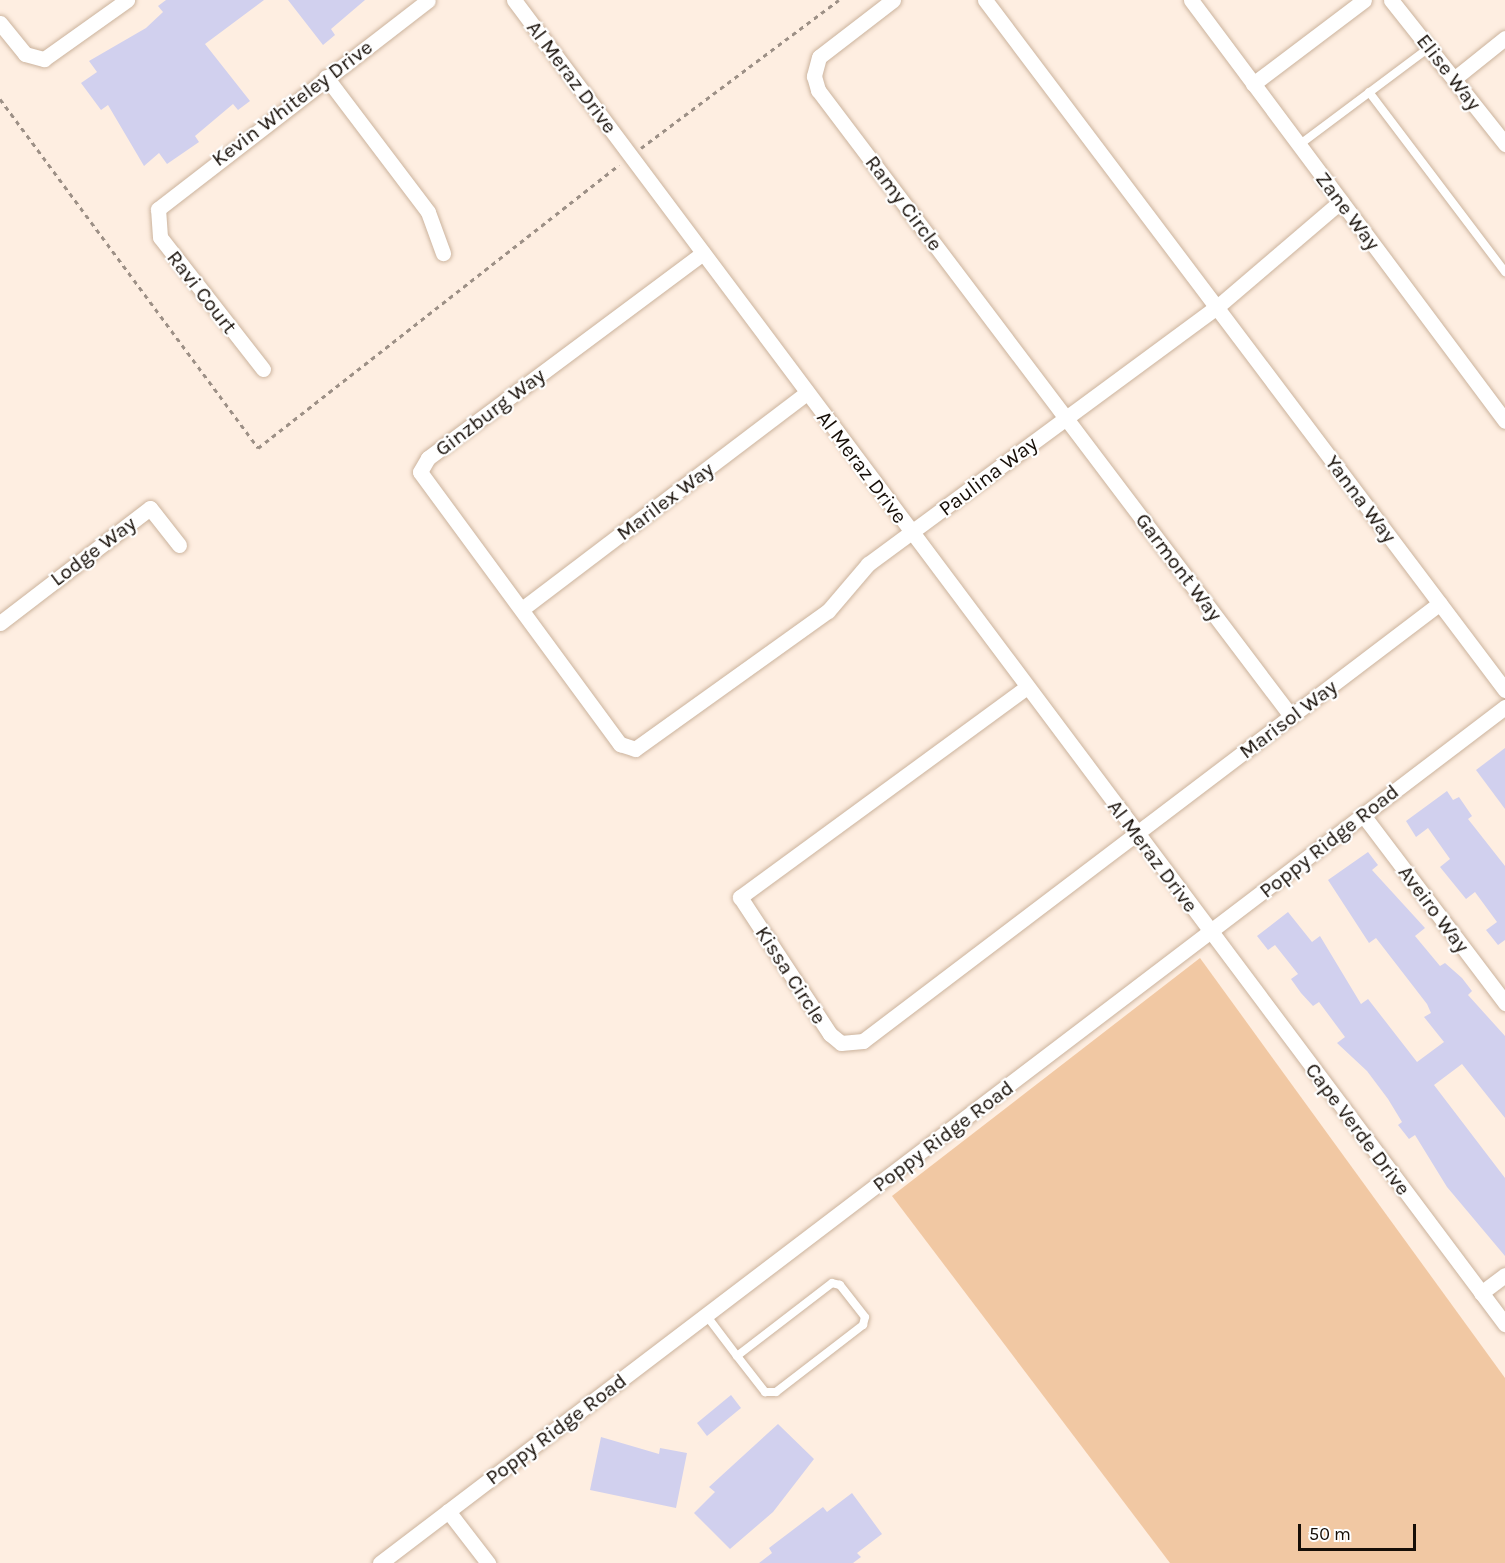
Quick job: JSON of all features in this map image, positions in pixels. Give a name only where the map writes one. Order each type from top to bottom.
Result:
[{"type":"street","points":[[0,23],[25,54],[44,59],[127,0]]},
{"type":"street","name":"Kevin Whiteley Drive","points":[[158,209],[428,0]]},
{"type":"street","name":"Al Meraz Drive","points":[[514,0],[1211,933]]},
{"type":"street","name":"Ramy Circle","points":[[892,0],[823,52],[814,69],[815,83],[1066,418]]},
{"type":"street","points":[[985,0],[1216,307]]},
{"type":"street","name":"Zane Way","points":[[1191,0],[1505,421]]},
{"type":"street","points":[[1253,84],[1364,0]]},
{"type":"street","name":"Elise Way","points":[[1391,0],[1505,144]]},
{"type":"street","points":[[1455,78],[1505,38]]},
{"type":"street","points":[[326,77],[424,206],[442,253]]},
{"type":"street","name":"Paulina Way","points":[[635,749],[828,611],[868,564],[1216,307],[1341,201]]},
{"type":"street","name":"Ravi Court","points":[[158,209],[160,237],[263,369]]},
{"type":"street","name":"Ginzburg Way","points":[[635,749],[620,744],[420,472],[423,463],[703,253]]},
{"type":"street","name":"Yanna Way","points":[[1216,307],[1505,690]]},
{"type":"street","name":"Marilex Way","points":[[522,609],[807,393]]},
{"type":"street","name":"Garmont Way","points":[[1066,418],[1291,716]]},
{"type":"street","name":"Lodge Way","points":[[0,623],[150,508],[179,545]]},
{"type":"street","name":"Marisol Way","points":[[1136,834],[1440,603]]},
{"type":"street","name":"Kissa Circle","points":[[1027,687],[740,897],[830,1034],[848,1044],[863,1041],[1136,834]]},
{"type":"street","name":"Poppy Ridge Road","points":[[380,1563],[1211,933],[1505,707]]},
{"type":"street","name":"Aveiro Way","points":[[1362,815],[1505,1003]]},
{"type":"street","name":"Cape Verde Drive","points":[[1211,933],[1505,1324]]},
{"type":"street","points":[[1481,1293],[1505,1275]]},
{"type":"street","points":[[448,1511],[488,1563]]},
{"type":"lane","points":[[1299,145],[1430,47]]},
{"type":"lane","points":[[1370,92],[1505,272]]},
{"type":"lane","points":[[706,1315],[737,1356],[765,1392],[776,1392],[863,1325],[865,1317],[840,1285],[832,1283],[737,1356]]},
{"type":"path","points":[[0,99],[258,448],[631,156],[838,0]]},
{"type":"shaded area","points":[[1200,958],[1505,1378],[1505,1563],[1170,1563],[892,1196]]},
{"type":"building","points":[[166,0],[264,0],[205,44],[250,101],[238,110],[233,104],[195,136],[199,142],[167,164],[159,153],[144,166],[108,105],[101,110],[81,83],[97,72],[89,61],[146,28],[163,12],[158,6]]},
{"type":"building","points":[[288,0],[365,0],[331,29],[335,35],[323,45]]},
{"type":"building","points":[[1505,748],[1505,809],[1476,770]]},
{"type":"building","points":[[1447,791],[1453,800],[1459,797],[1472,816],[1468,819],[1505,866],[1505,940],[1498,945],[1486,930],[1497,922],[1475,892],[1466,899],[1440,867],[1450,859],[1428,828],[1416,837],[1406,821]]},
{"type":"building","points":[[1368,852],[1378,865],[1372,870],[1425,928],[1415,936],[1440,966],[1445,963],[1462,978],[1472,991],[1468,995],[1505,1036],[1505,1118],[1462,1064],[1434,1085],[1505,1178],[1505,1256],[1447,1187],[1415,1135],[1409,1139],[1398,1125],[1402,1122],[1367,1071],[1337,1043],[1345,1037],[1319,1002],[1313,1006],[1301,993],[1291,979],[1298,974],[1275,945],[1268,950],[1257,936],[1288,912],[1312,942],[1320,936],[1361,1004],[1368,999],[1417,1062],[1444,1042],[1424,1017],[1431,1013],[1427,1004],[1376,938],[1369,943],[1328,880]]},
{"type":"building","points":[[731,1395],[741,1408],[707,1436],[697,1423]]},
{"type":"building","points":[[778,1424],[814,1459],[773,1512],[730,1549],[694,1513],[715,1492],[709,1487]]},
{"type":"building","points":[[601,1437],[659,1454],[660,1448],[687,1453],[676,1508],[590,1490]]},
{"type":"building","points":[[852,1493],[882,1534],[857,1553],[861,1557],[853,1563],[759,1563],[772,1553],[769,1548],[823,1507],[827,1512]]}]
